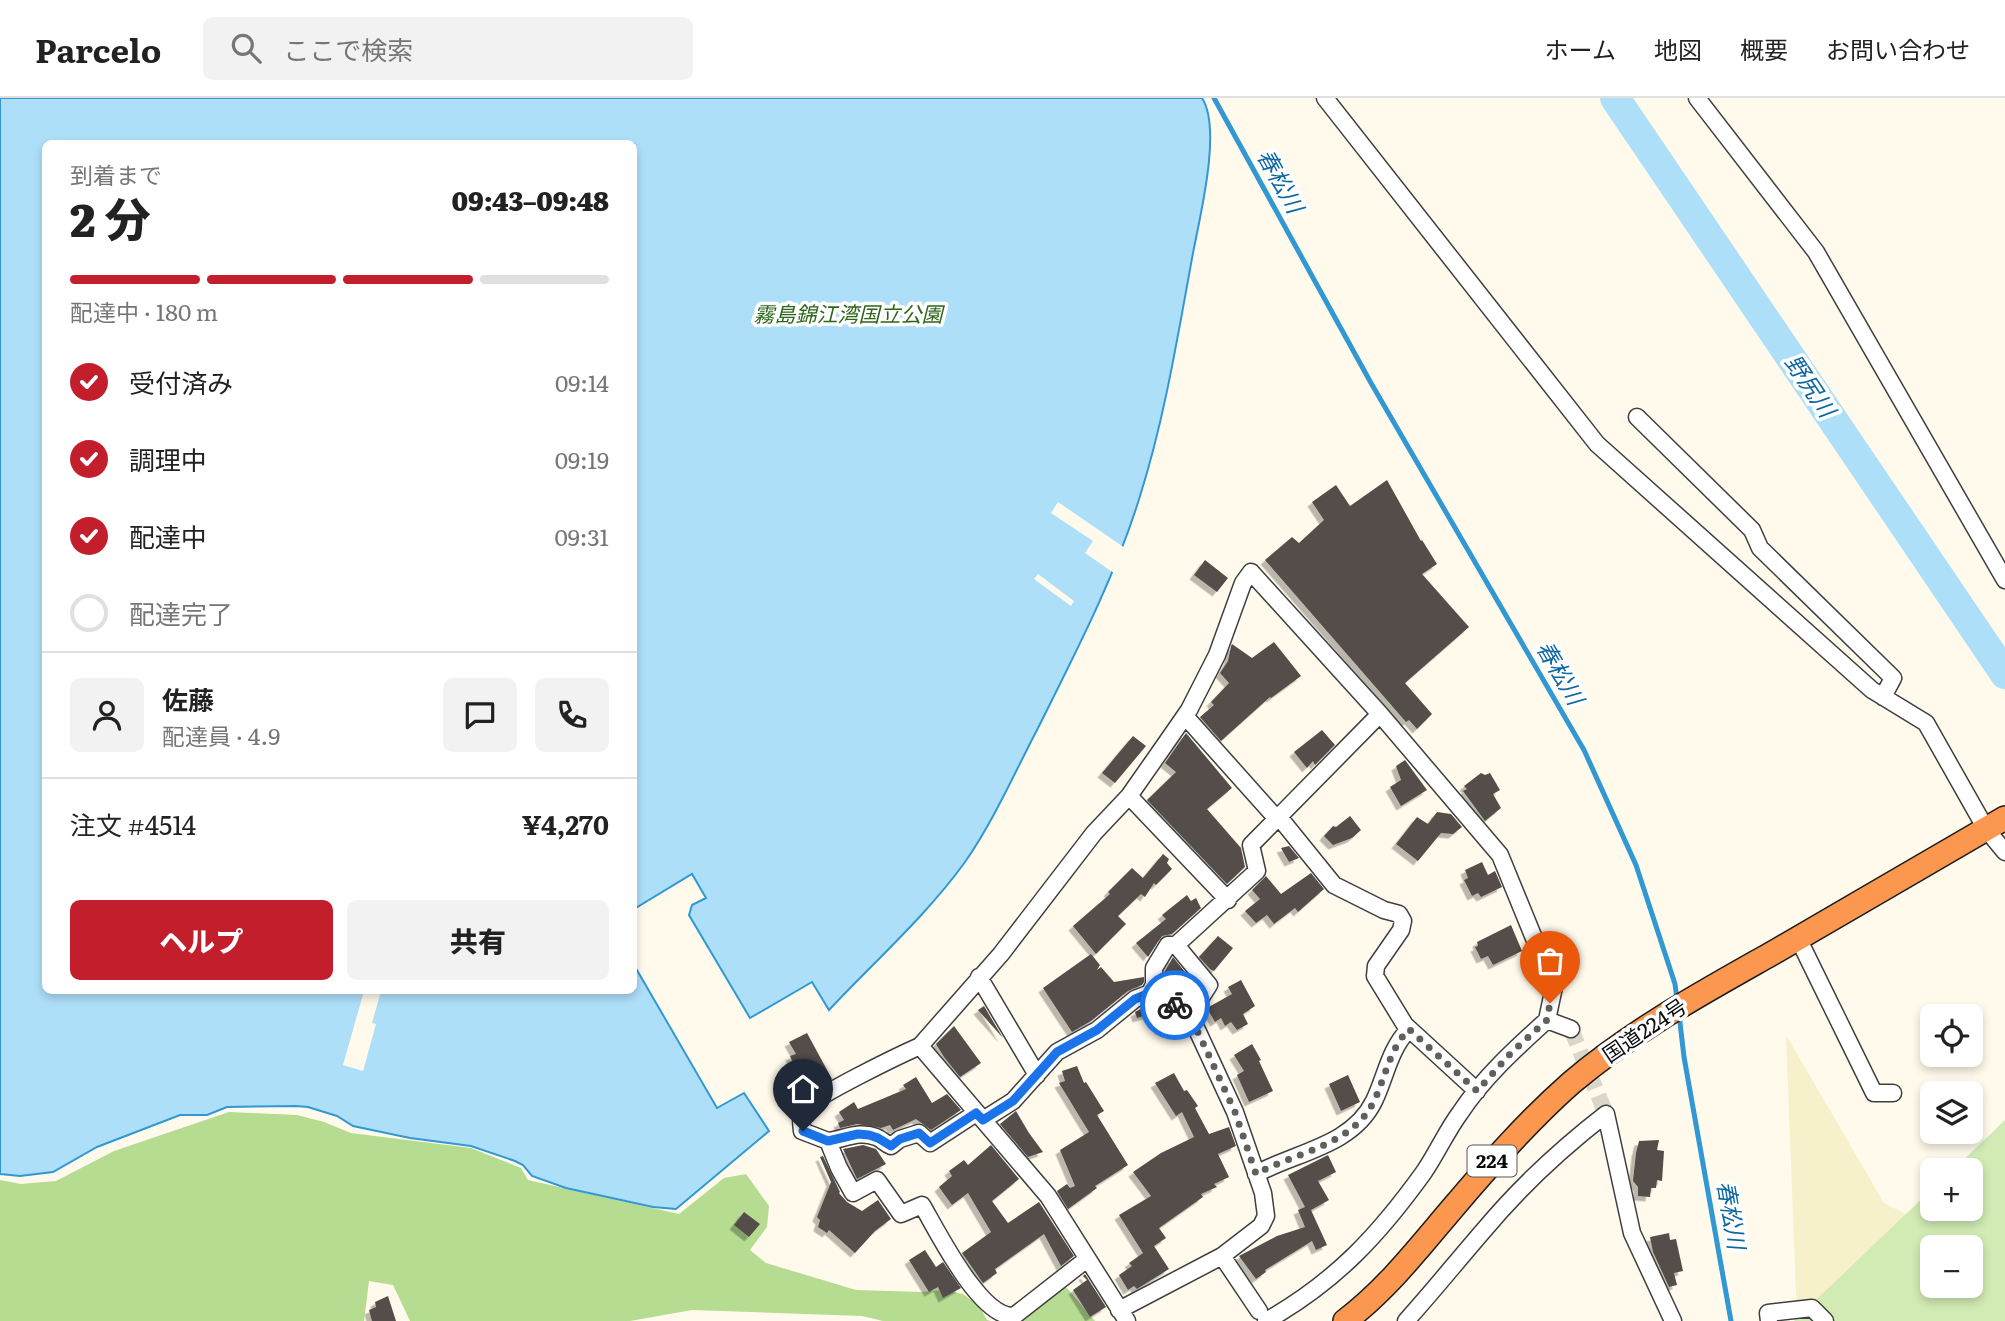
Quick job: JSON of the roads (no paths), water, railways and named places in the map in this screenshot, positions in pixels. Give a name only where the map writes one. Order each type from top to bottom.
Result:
[{"type":"highway","name":"国道224号","points":[[1345,1321],[1360,1310],[1406,1264],[1523,1127],[1617,1047],[1719,983],[1996,824]]},
{"type":"street","points":[[1325,98],[1597,444],[1872,690],[1926,723],[1996,824],[2005,852]]},
{"type":"street","points":[[1697,98],[1816,252],[2005,580]]},
{"type":"street","points":[[1637,418],[1752,530],[1760,548],[1893,678],[1883,696]]},
{"type":"street","points":[[1187,1010],[1197,1004],[1209,985],[1176,946],[1168,945],[1154,968],[1154,984],[1150,993],[1128,1004],[1097,1030],[1057,1052],[1013,1101],[930,1143],[919,1133],[900,1139],[891,1146],[869,1135],[858,1134],[828,1141],[803,1131],[800,1121],[805,1107],[920,1046],[1038,909],[1108,816],[1129,796],[1185,716],[1217,655],[1243,583],[1251,572],[1380,714],[1500,855],[1554,987],[1547,1020],[1511,1053],[1477,1091],[1460,1112],[1425,1170],[1356,1255],[1329,1280],[1269,1317],[1222,1256]]},
{"type":"street","points":[[1176,946],[1256,871],[1251,845],[1380,714]]},
{"type":"street","points":[[1185,716],[1278,818],[1334,885],[1360,899],[1399,914],[1403,921],[1401,930],[1376,965],[1376,976],[1409,1029],[1477,1091]]},
{"type":"street","points":[[1129,796],[1228,900]]},
{"type":"street","points":[[1798,938],[1874,1093],[1893,1093]]},
{"type":"street","points":[[979,977],[1037,1075]]},
{"type":"street","points":[[920,1046],[1048,1196],[1123,1315],[1222,1256],[1261,1226],[1266,1216],[1263,1193],[1235,1112],[1187,1010],[1150,993]]},
{"type":"street","points":[[1547,1020],[1571,1029]]},
{"type":"street","points":[[1256,1174],[1275,1163],[1325,1145],[1348,1132],[1363,1118],[1373,1102],[1397,1042],[1409,1029]]},
{"type":"street","points":[[1406,1321],[1522,1188],[1570,1142],[1606,1114],[1632,1233],[1673,1321]]},
{"type":"street","points":[[828,1141],[853,1193],[877,1180],[901,1214],[922,1205],[967,1280],[991,1309],[1005,1316],[1014,1315],[1087,1259]]},
{"type":"street","points":[[1769,1321],[1768,1313],[1812,1308],[1825,1321]]},
{"type":"water","name":"霧島錦江湾国立公園","points":[[0,98],[1202,98],[1208,112],[1210,130],[1208,173],[1157,436],[1119,555],[1066,672],[985,830],[950,882],[917,920],[829,1010],[812,982],[750,1018],[689,915],[692,905],[706,898],[692,874],[637,907],[637,140],[42,140],[42,994],[637,994],[637,970],[717,1108],[744,1093],[769,1131],[676,1209],[653,1207],[566,1188],[532,1176],[523,1165],[515,1161],[471,1146],[410,1138],[353,1126],[337,1116],[296,1106],[227,1107],[207,1115],[180,1115],[97,1147],[53,1172],[20,1176],[0,1174]]},
{"type":"waterway","name":"春松川","points":[[1214,98],[1371,383],[1584,750],[1636,865],[1675,984],[1677,1000]]},
{"type":"waterway","name":"野尻川","points":[[1615,98],[2005,674]]},
{"type":"waterway","name":"春松川","points":[[1679,1014],[1684,1057],[1731,1321]]},
{"type":"tunnel","points":[[1571,1029],[1606,1114]]}]
